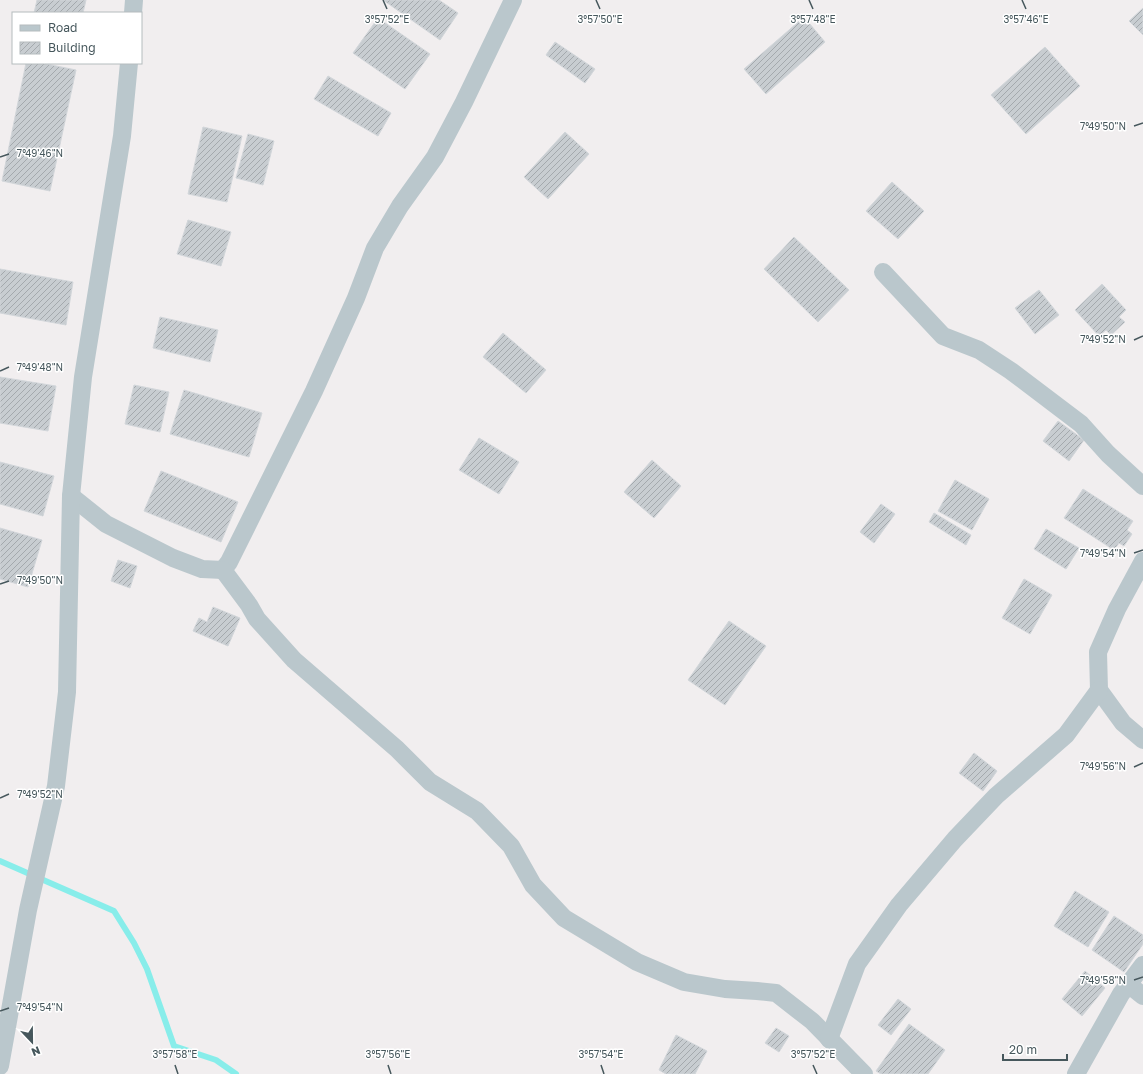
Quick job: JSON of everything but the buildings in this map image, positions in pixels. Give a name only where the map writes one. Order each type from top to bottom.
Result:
[{"type":"street","points":[[133,12],[134,0]]},
{"type":"street","points":[[223,570],[230,562],[314,391],[356,298],[375,248],[400,206],[435,157],[514,0]]},
{"type":"street","points":[[0,1066],[28,910],[56,786],[67,692],[72,496],[83,377],[122,136],[128,64]]},
{"type":"street","points":[[883,272],[942,336],[979,350],[1011,371],[1081,424],[1108,454],[1143,486]]},
{"type":"street","points":[[72,496],[106,524],[173,558],[202,569],[223,570]]},
{"type":"street","points":[[1143,561],[1117,609],[1098,652],[1099,690],[1122,723],[1143,740]]},
{"type":"street","points":[[223,570],[249,605],[257,619],[294,660],[397,749],[430,782],[477,811],[511,846],[533,885],[564,918],[637,962],[684,982],[724,989],[776,993],[812,1021],[864,1074]]},
{"type":"street","points":[[829,1039],[857,964],[899,905],[955,839],[996,796],[1066,735],[1099,690]]},
{"type":"street","points":[[1076,1074],[1121,994],[1143,965]]},
{"type":"street","points":[[1128,984],[1143,996]]},
{"type":"waterway","points":[[0,861],[114,911],[134,943],[147,969],[174,1046],[216,1060],[236,1074]]}]
